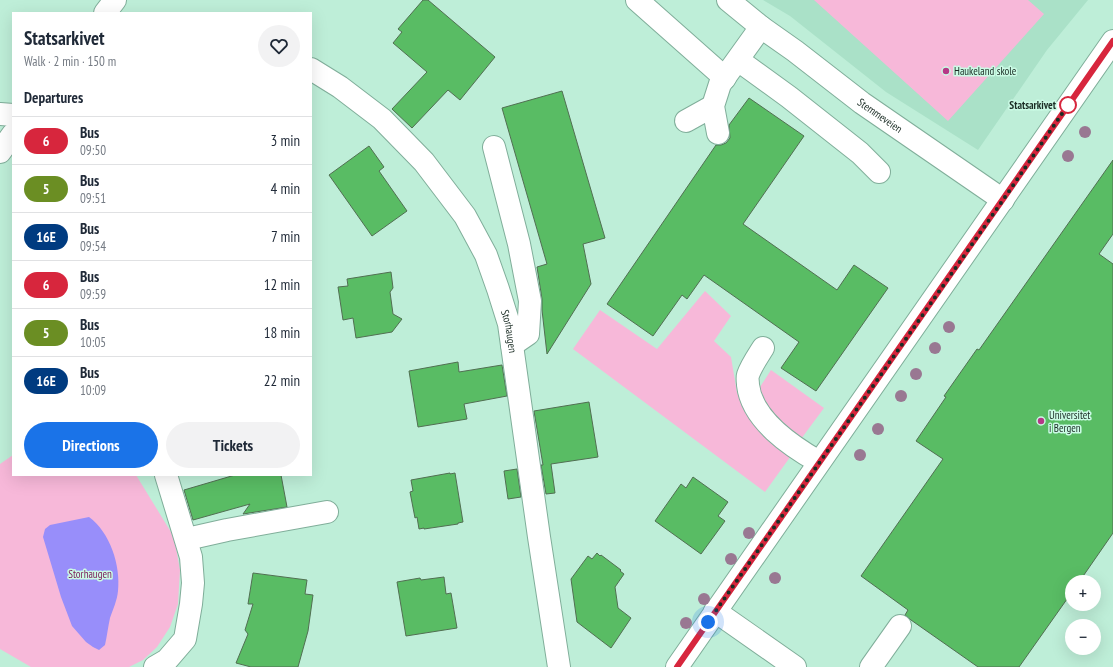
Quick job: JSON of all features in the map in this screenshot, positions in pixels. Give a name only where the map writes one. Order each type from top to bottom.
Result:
[{"type":"street","points":[[106,12],[115,0]]},
{"type":"street","points":[[637,0],[725,78]]},
{"type":"street","name":"Stemmeveien","points":[[728,0],[862,104],[1003,200]]},
{"type":"street","points":[[718,133],[713,106],[720,84],[761,27]]},
{"type":"street","points":[[676,667],[1113,41]]},
{"type":"street","points":[[738,60],[789,97],[860,153],[879,172]]},
{"type":"street","name":"Storhaugen","points":[[312,70],[340,87],[382,119],[424,162],[465,216],[486,255],[498,289],[512,344],[539,537],[560,667]]},
{"type":"street","points":[[686,120],[713,106]]},
{"type":"street","points":[[0,114],[12,115]]},
{"type":"street","points":[[0,152],[12,135]]},
{"type":"street","points":[[494,147],[519,244],[530,301],[528,334],[512,344]]},
{"type":"street","points":[[763,348],[748,376],[749,393],[757,411],[776,432],[797,449],[819,462]]},
{"type":"street","points":[[155,667],[166,660],[185,639],[193,583],[191,557],[187,539],[166,476]]},
{"type":"street","points":[[187,539],[288,518],[327,512]]},
{"type":"street","points":[[715,611],[795,667]]},
{"type":"street","points":[[871,667],[900,626]]},
{"type":"shaded area","name":"Haukeland skole","points":[[763,0],[1088,0],[1047,50],[978,150],[886,92],[790,16]]},
{"type":"shaded area","points":[[89,517],[103,531],[108,540],[118,571],[116,602],[110,618],[105,645],[99,650],[86,642],[72,626],[61,597],[43,537],[45,529],[50,525]]},
{"type":"green space","points":[[814,0],[1028,0],[1044,14],[948,121]]},
{"type":"green space","points":[[705,291],[731,316],[714,341],[731,357],[737,393],[760,426],[793,453],[765,492],[573,349],[600,310],[657,349]]},
{"type":"green space","points":[[771,370],[824,408],[801,439],[777,422],[763,403],[760,387]]},
{"type":"green space","name":"Storhaugen","points":[[12,456],[12,476],[137,476],[174,537],[180,570],[178,604],[170,627],[157,647],[143,660],[129,667],[31,667],[0,649],[0,464]]},
{"type":"building","points":[[423,0],[428,0],[495,57],[460,100],[448,90],[412,128],[392,109],[427,72],[393,43],[402,32],[398,29]]},
{"type":"building","points":[[562,91],[605,238],[583,244],[591,284],[547,354],[542,299],[537,267],[547,264],[502,108]]},
{"type":"building","points":[[749,98],[804,136],[743,224],[837,290],[854,265],[888,288],[816,391],[781,368],[799,342],[704,275],[687,299],[682,295],[653,336],[607,304],[716,145],[726,143],[730,138],[729,125]]},
{"type":"building","points":[[369,146],[384,167],[379,171],[407,211],[372,236],[329,175]]},
{"type":"building","name":"Universitet i Bergen","points":[[1113,160],[1113,234],[1099,254],[1113,264],[1113,533],[1084,575],[1065,575],[1065,602],[1019,667],[978,667],[911,620],[905,615],[908,610],[861,576],[943,459],[916,441],[946,397],[944,396],[977,349],[979,350]]},
{"type":"building","points":[[391,272],[393,288],[390,292],[393,314],[402,319],[392,332],[356,338],[353,318],[343,320],[338,287],[348,286],[347,279]]},
{"type":"building","points":[[458,362],[459,372],[502,365],[507,396],[464,404],[467,419],[418,427],[409,371]]},
{"type":"building","points":[[589,402],[598,457],[551,464],[555,493],[546,494],[534,411]]},
{"type":"building","points":[[517,469],[521,497],[508,499],[504,471]]},
{"type":"building","points":[[455,473],[463,522],[419,529],[417,517],[415,518],[410,492],[413,491],[411,480]]},
{"type":"building","points":[[232,476],[281,476],[287,507],[243,514],[250,504],[193,520],[184,490]]},
{"type":"building","points":[[693,477],[728,502],[718,516],[725,521],[701,554],[655,521],[681,484],[686,488]]},
{"type":"building","points":[[597,553],[621,570],[620,571],[624,574],[615,587],[618,608],[631,618],[611,648],[577,622],[571,579],[588,556],[592,559]]},
{"type":"building","points":[[253,573],[307,580],[305,594],[313,595],[308,631],[298,667],[251,667],[236,663],[248,634],[245,630],[253,604],[248,604]]},
{"type":"building","points":[[444,577],[446,594],[451,593],[457,628],[406,636],[397,582],[420,578],[421,580]]},
{"type":"bus line","name":"6","points":[[677,667],[800,488],[1113,41]]},
{"type":"place","name":"Haukeland skole","points":[[946,71]]},
{"type":"place","name":"Statsarkivet","points":[[1068,105]]},
{"type":"place","name":"Universitet i Bergen","points":[[1041,421]]},
{"type":"route","points":[[708,622],[1068,105]]}]
